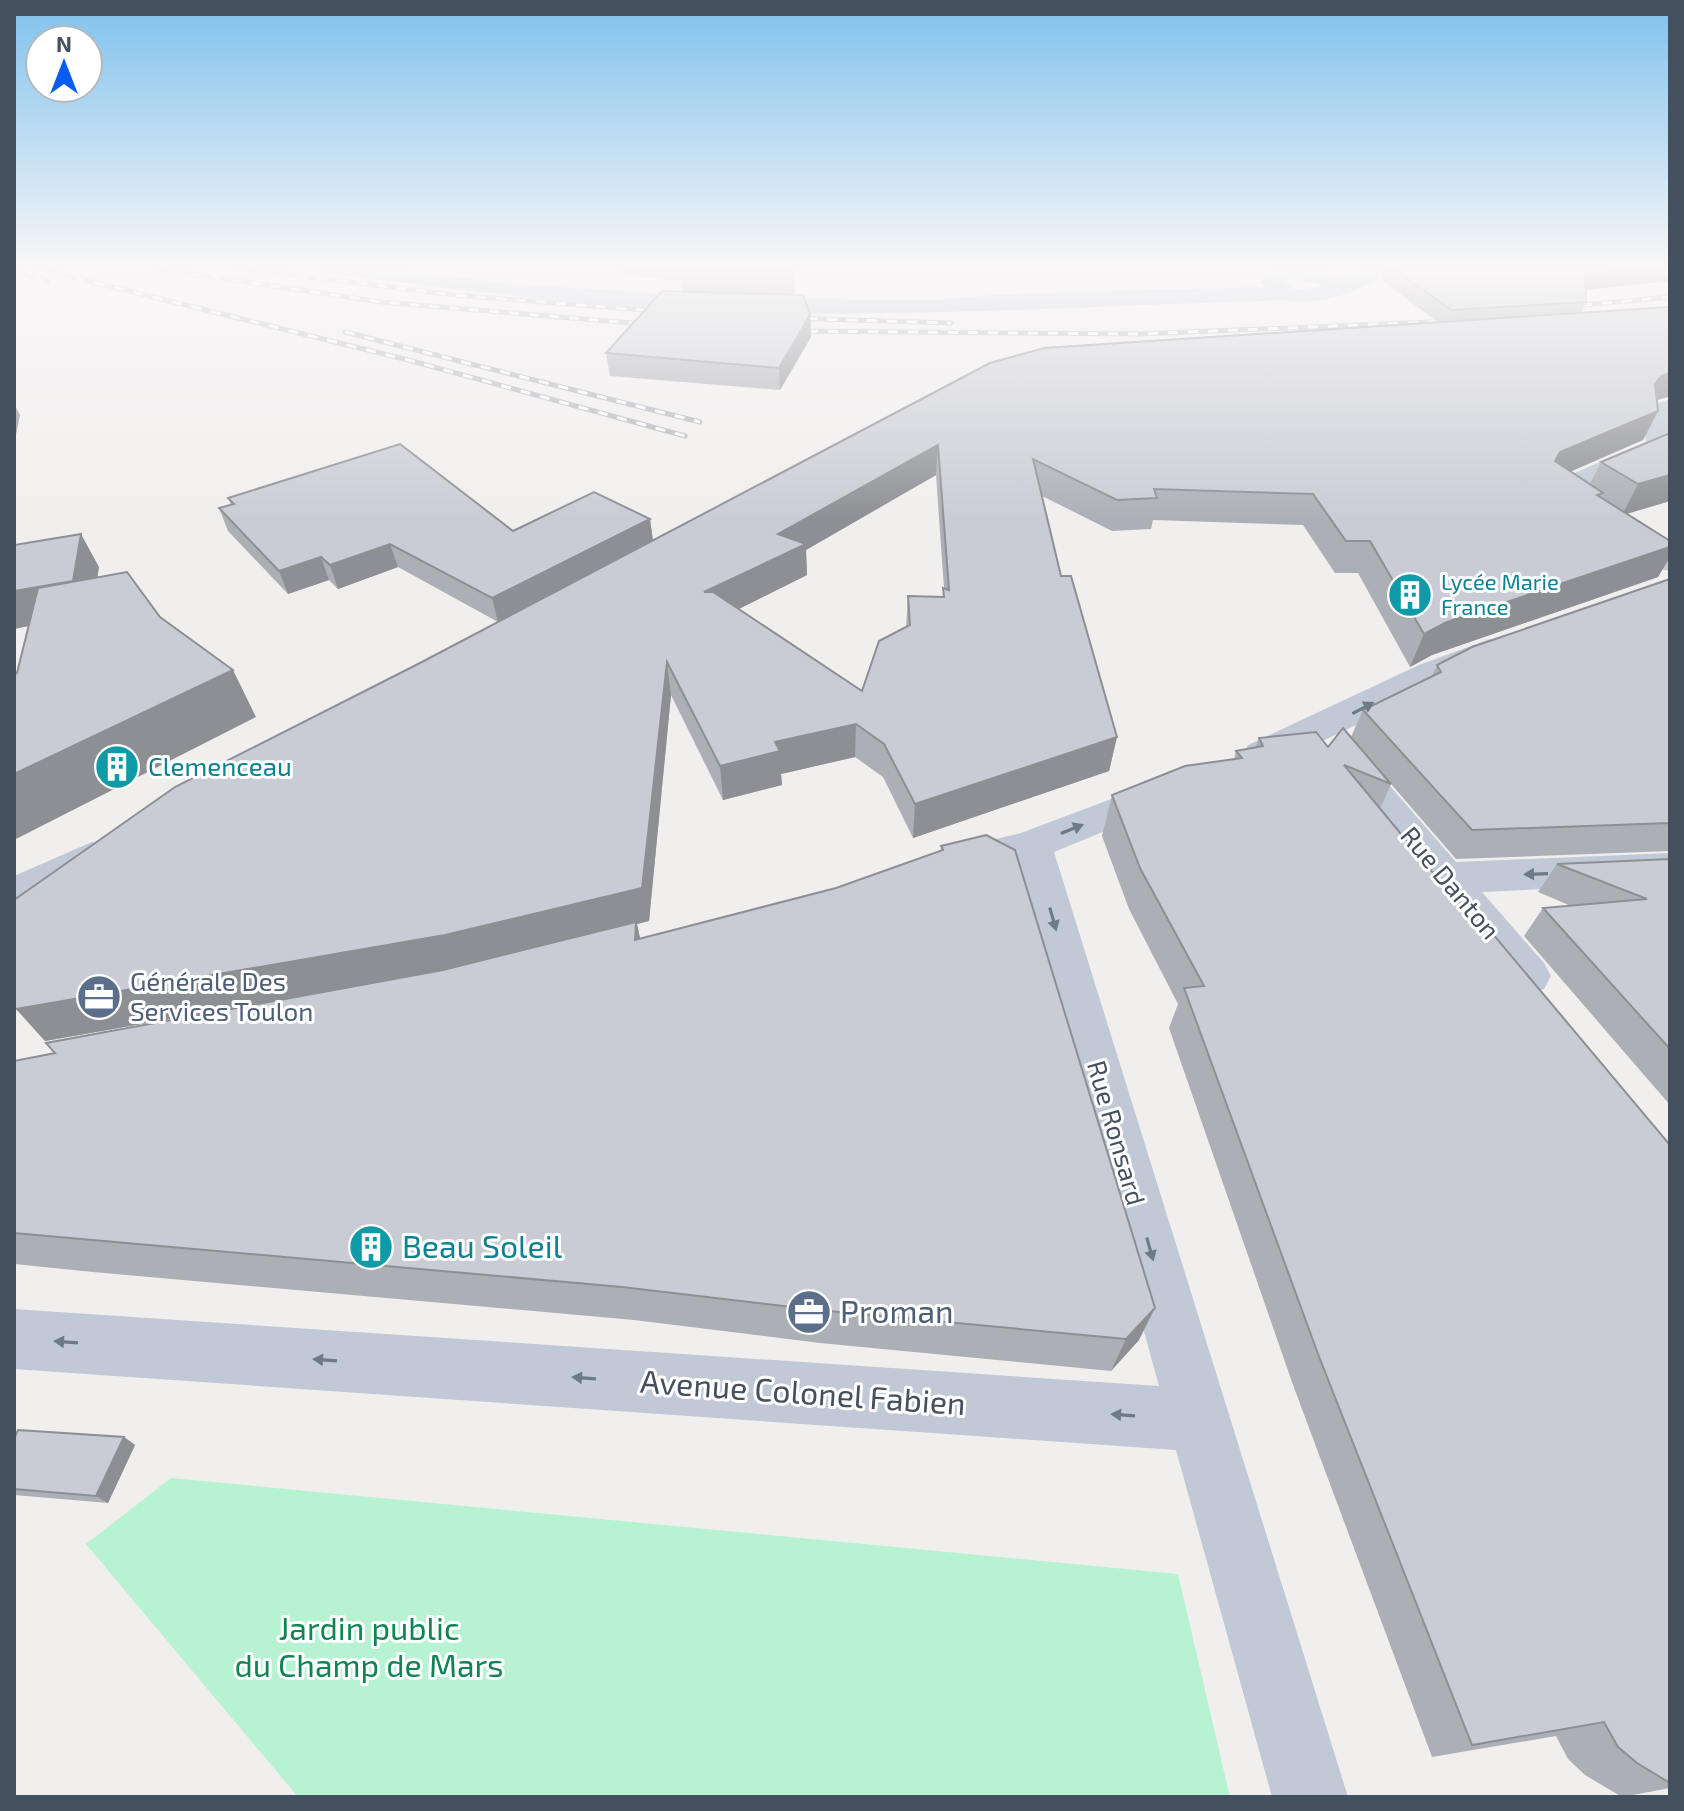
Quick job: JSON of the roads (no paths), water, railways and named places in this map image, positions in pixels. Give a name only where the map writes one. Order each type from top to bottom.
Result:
[{"type":"street","points":[[1670,407],[1656,412],[1660,446],[1557,491],[1670,562]]},
{"type":"street","points":[[923,872],[1031,845],[1320,731],[1445,665],[1533,634]]},
{"type":"street","name":"Rue Danton","points":[[1320,731],[1558,1012]]},
{"type":"street","points":[[14,895],[117,843]]},
{"type":"street","name":"Rue Ronsard","points":[[1031,845],[1201,1420]]},
{"type":"street","points":[[1446,878],[1670,868]]},
{"type":"street","name":"Avenue Colonel Fabien","points":[[14,1339],[1201,1420]]},
{"type":"street","points":[[1201,1420],[1310,1797]]},
{"type":"railway","points":[[378,353],[685,436]]},
{"type":"railway","points":[[426,353],[700,422]]},
{"type":"place","name":"Lycée Marie France","points":[[1410,595]]},
{"type":"place","name":"Clemenceau","points":[[117,767]]},
{"type":"place","name":"Générale Des Services Toulon","points":[[99,997]]},
{"type":"place","name":"Beau Soleil","points":[[371,1247]]},
{"type":"place","name":"Proman","points":[[809,1312]]},
{"type":"park label","name":"Jardin public du Champ de Mars","points":[[369,1648]]}]
